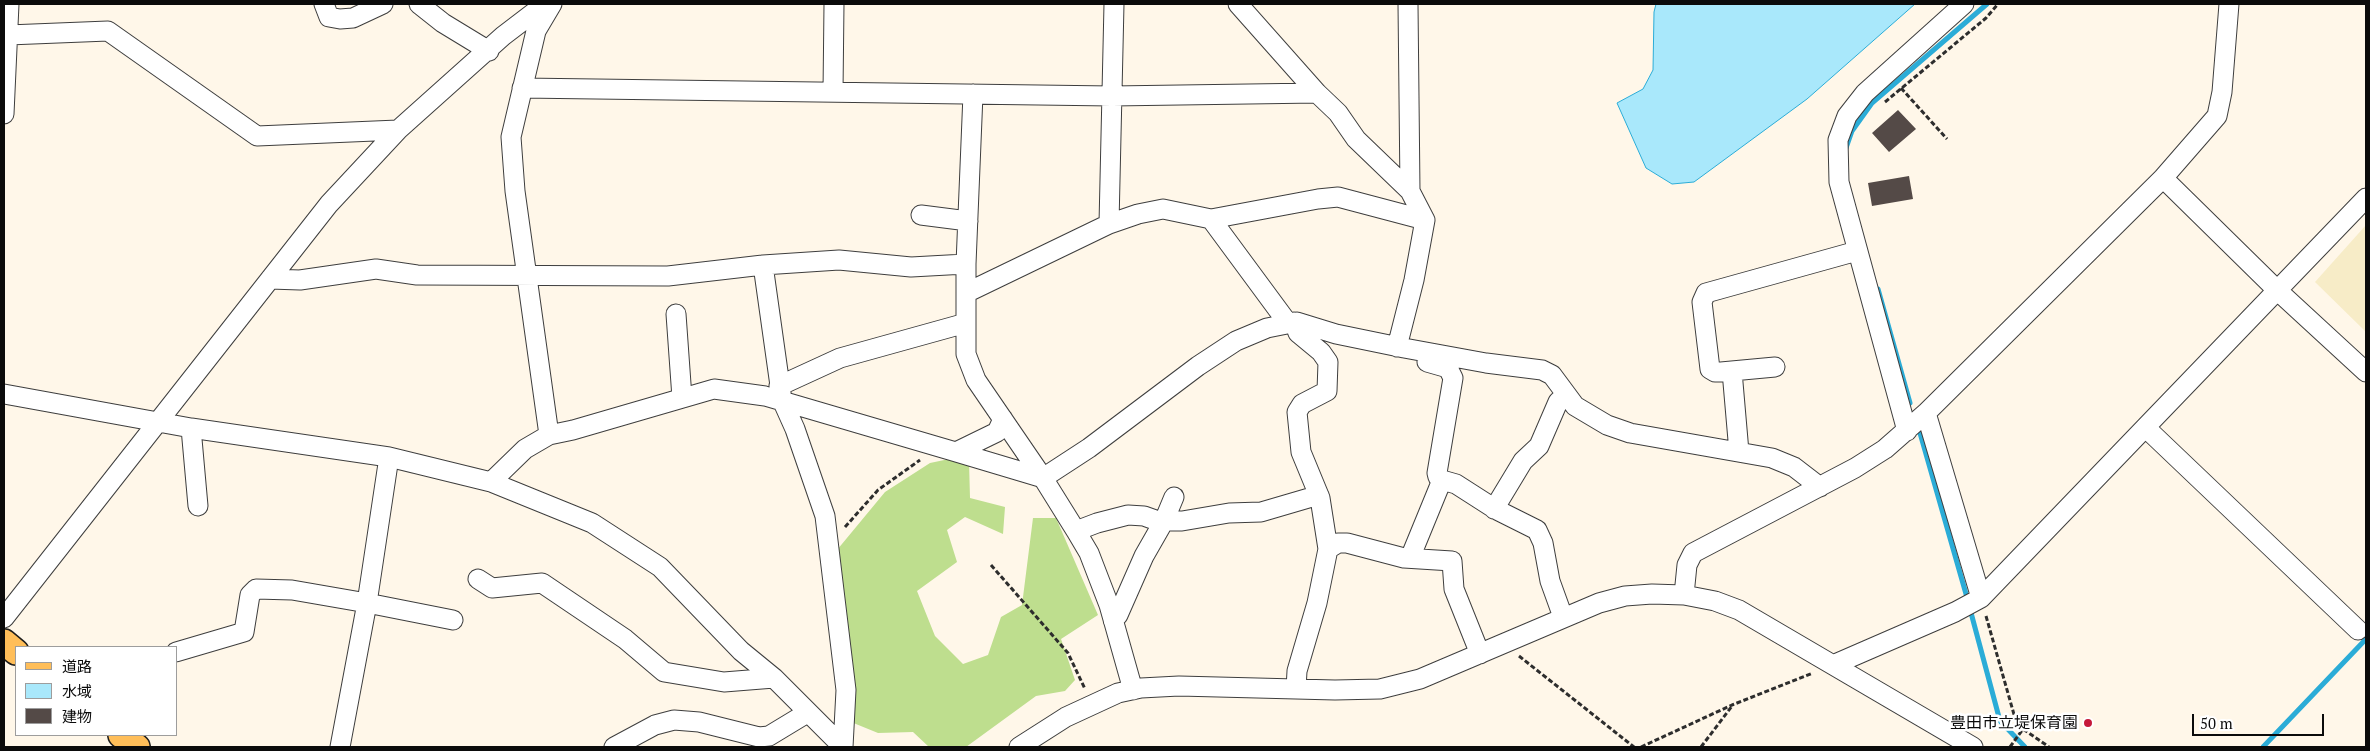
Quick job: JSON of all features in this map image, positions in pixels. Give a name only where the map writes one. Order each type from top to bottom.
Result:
[{"type":"main road","points":[[4,642],[15,651]]},
{"type":"main road","points":[[122,736],[137,747]]},
{"type":"street","points":[[4,114],[9,4]]},
{"type":"street","points":[[324,4],[329,17],[340,19],[353,18],[383,4]]},
{"type":"street","points":[[419,4],[438,10],[489,50]]},
{"type":"street","points":[[4,618],[329,204],[398,130],[503,36],[545,4]]},
{"type":"street","points":[[549,435],[515,191],[511,138],[536,31],[552,4]]},
{"type":"street","points":[[833,92],[834,4]]},
{"type":"street","points":[[1109,224],[1114,4]]},
{"type":"street","points":[[1238,4],[1338,114],[1356,139],[1410,191],[1424,220],[1424,230],[1400,348]]},
{"type":"street","points":[[1408,4],[1410,191]]},
{"type":"street","points":[[1907,431],[1838,178],[1837,154],[1841,128],[1851,110],[1866,93],[1964,4]]},
{"type":"street","points":[[1684,595],[1687,565],[1693,553],[1699,548],[1820,487],[1886,449],[1926,413],[2164,178],[2217,116],[2222,92],[2228,4]]},
{"type":"street","points":[[8,35],[108,32],[257,136],[398,130]]},
{"type":"street","points":[[522,88],[1112,96],[1317,93]]},
{"type":"street","points":[[973,94],[966,264],[966,354],[976,380],[1043,478],[1089,553],[1113,620],[1133,690]]},
{"type":"street","points":[[2164,178],[2278,291],[2366,372]]},
{"type":"street","points":[[966,293],[1109,224],[1138,214],[1163,210],[1210,218],[1338,197],[1424,220]]},
{"type":"street","points":[[1834,665],[1978,600],[2366,198]]},
{"type":"street","points":[[921,215],[968,221]]},
{"type":"street","points":[[1210,218],[1298,333],[1321,352],[1328,362],[1327,391],[1302,404],[1298,412],[1301,452],[1319,495],[1328,549],[1317,603],[1298,671],[1296,689]]},
{"type":"street","points":[[1774,367],[1715,372],[1708,362],[1702,302],[1706,293],[1857,251]]},
{"type":"street","points":[[270,279],[300,280],[376,269],[417,275],[668,276],[763,265],[839,260],[911,267],[966,264]]},
{"type":"street","points":[[763,265],[780,393],[795,429],[822,507],[829,542],[846,690],[843,747]]},
{"type":"street","points":[[676,314],[682,398]]},
{"type":"street","points":[[1043,478],[1088,448],[1198,366],[1236,341],[1291,322],[1400,348],[1486,363],[1542,370],[1552,375],[1575,406],[1608,425],[1630,433],[1772,458],[1794,467],[1820,487]]},
{"type":"street","points":[[780,393],[840,358],[966,323]]},
{"type":"street","points":[[1400,348],[1409,358],[1448,368],[1452,373],[1437,473],[1438,477],[1456,484],[1494,509],[1531,526],[1541,536],[1550,581],[1563,618]]},
{"type":"street","points":[[1732,371],[1739,452]]},
{"type":"street","points":[[491,482],[524,449],[549,435],[573,430],[714,389],[780,393],[956,452],[1043,478]]},
{"type":"street","points":[[4,394],[191,428],[389,457],[491,482],[592,523],[660,567],[741,651],[774,678],[843,747]]},
{"type":"street","points":[[1494,509],[1523,461],[1539,446],[1558,402],[1566,394]]},
{"type":"street","points":[[1926,413],[1978,600]]},
{"type":"street","points":[[956,452],[997,432],[1003,419]]},
{"type":"street","points":[[191,428],[198,506]]},
{"type":"street","points":[[2146,428],[2363,630]]},
{"type":"street","points":[[340,747],[367,602],[389,457]]},
{"type":"street","points":[[1410,558],[1442,480]]},
{"type":"street","points":[[1076,531],[1128,515],[1144,516],[1164,522],[1182,522],[1229,513],[1261,512],[1319,495]]},
{"type":"street","points":[[1113,620],[1118,614],[1144,556],[1164,522],[1174,497]]},
{"type":"street","points":[[1328,549],[1338,543],[1347,543],[1410,558],[1452,561],[1454,589],[1480,654]]},
{"type":"street","points":[[478,579],[492,588],[542,583],[625,639],[664,672],[724,682],[774,678]]},
{"type":"street","points":[[178,651],[244,632],[250,595],[256,589],[292,590],[367,602],[453,620]]},
{"type":"street","points":[[1019,747],[1066,717],[1118,693],[1179,686],[1380,689],[1420,679],[1599,603],[1625,596],[1652,594],[1684,595],[1739,610],[1973,747]]},
{"type":"street","points":[[614,747],[655,725],[674,720],[699,722],[759,737],[769,736],[807,713]]},
{"type":"path","points":[[1878,107],[1986,18],[1998,4]]},
{"type":"path","points":[[1900,87],[1947,139]]},
{"type":"path","points":[[829,542],[839,534],[878,490],[938,446]]},
{"type":"path","points":[[991,565],[1068,653],[1092,704]]},
{"type":"path","points":[[1978,600],[2011,709],[2023,729],[2049,747]]},
{"type":"path","points":[[1510,642],[1516,654],[1634,747]]},
{"type":"path","points":[[1641,747],[1732,705],[1834,665]]},
{"type":"path","points":[[1701,747],[1732,705]]},
{"type":"path","points":[[2010,747],[2023,729]]},
{"type":"shaded area","points":[[2366,225],[2366,332],[2315,282]]},
{"type":"green space","points":[[954,458],[969,461],[970,498],[1005,507],[1003,534],[965,517],[947,530],[957,562],[917,591],[935,636],[963,664],[988,655],[1001,617],[1022,605],[1033,518],[1056,518],[1098,615],[1061,639],[1075,680],[1065,691],[1036,696],[966,747],[929,747],[913,732],[878,733],[851,722],[837,550],[885,492],[930,463]]},
{"type":"water","points":[[1656,4],[1915,4],[1807,99],[1694,182],[1672,184],[1646,168],[1617,103],[1643,89],[1653,70],[1654,12]]},
{"type":"building","points":[[1898,110],[1916,129],[1889,152],[1872,133]]},
{"type":"building","points":[[1909,176],[1913,199],[1872,206],[1868,183]]},
{"type":"waterway","points":[[1846,148],[1852,131],[1872,103],[1987,4]]},
{"type":"waterway","points":[[1878,289],[1910,403]]},
{"type":"waterway","points":[[1920,433],[1968,601]]},
{"type":"waterway","points":[[1970,609],[2000,721],[2025,747]]},
{"type":"waterway","points":[[2263,747],[2366,639]]},
{"type":"place","name":"豊田市立堤保育園","points":[[2088,723]]}]
